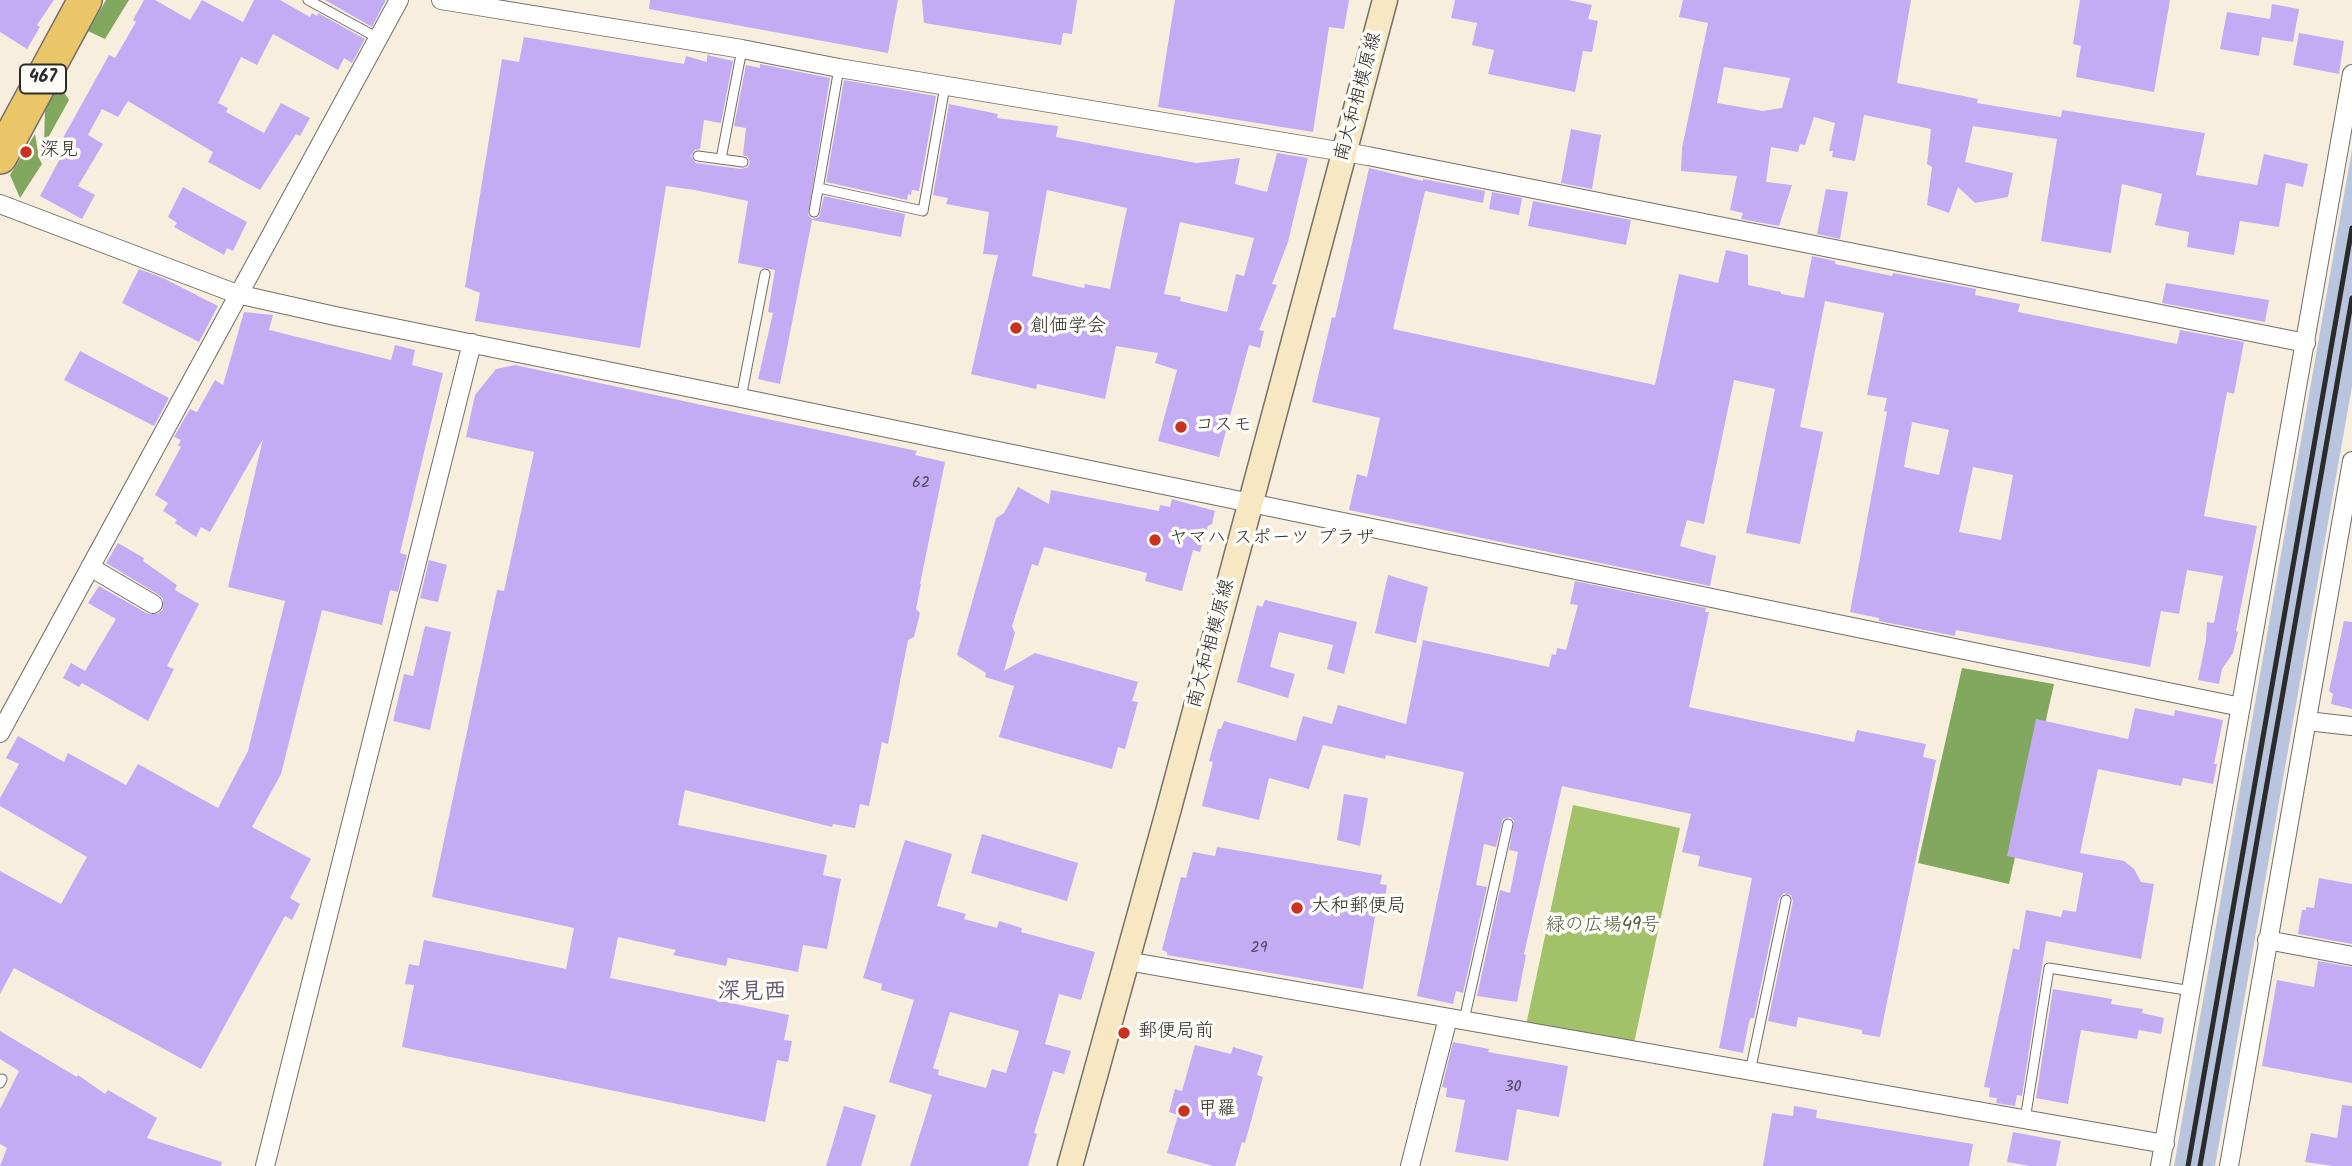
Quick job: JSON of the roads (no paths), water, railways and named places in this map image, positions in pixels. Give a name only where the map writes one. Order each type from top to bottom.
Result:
[{"type":"highway","name":"467","points":[[0,157],[85,0]]},
{"type":"street","points":[[0,733],[399,0]]},
{"type":"street","points":[[441,0],[1345,153],[2306,343]]},
{"type":"street","name":"南大和相模原線","points":[[1070,1166],[1385,0]]},
{"type":"street","points":[[2160,1166],[2352,74]]},
{"type":"street","points":[[0,204],[237,294],[2241,707]]},
{"type":"street","points":[[265,1166],[472,343]]},
{"type":"street","points":[[2229,1166],[2352,461]]},
{"type":"street","points":[[90,568],[153,604]]},
{"type":"street","points":[[2307,720],[2352,726]]},
{"type":"street","points":[[2267,940],[2352,956]]},
{"type":"street","points":[[1127,961],[2165,1144]]},
{"type":"street","points":[[1410,1166],[1456,1019]]},
{"type":"lane","points":[[308,0],[378,38]]},
{"type":"lane","points":[[722,159],[742,49]]},
{"type":"lane","points":[[814,212],[839,68]]},
{"type":"lane","points":[[819,188],[923,211],[945,86]]},
{"type":"lane","points":[[698,156],[743,162]]},
{"type":"lane","points":[[741,397],[765,274]]},
{"type":"lane","points":[[1456,1019],[1508,824]]},
{"type":"lane","points":[[1750,1072],[1786,900]]},
{"type":"lane","points":[[2025,1120],[2049,968],[2192,991]]},
{"type":"railway","points":[[2188,1166],[2352,228]]},
{"type":"railway","points":[[2200,1166],[2352,298]]},
{"type":"place","name":"深見","points":[[26,152]]},
{"type":"place","name":"創価学会","points":[[1016,328]]},
{"type":"place","name":"コスモ","points":[[1181,427]]},
{"type":"place","name":"ヤマハ スポーツ プラザ","points":[[1155,540]]},
{"type":"place","name":"大和郵便局","points":[[1297,908]]},
{"type":"place","name":"郵便局前","points":[[1124,1033]]},
{"type":"place","name":"甲羅","points":[[1184,1111]]},
{"type":"district","name":"深見西","points":[[752,994]]},
{"type":"park label","name":"緑の広場49号","points":[[1603,927]]}]
